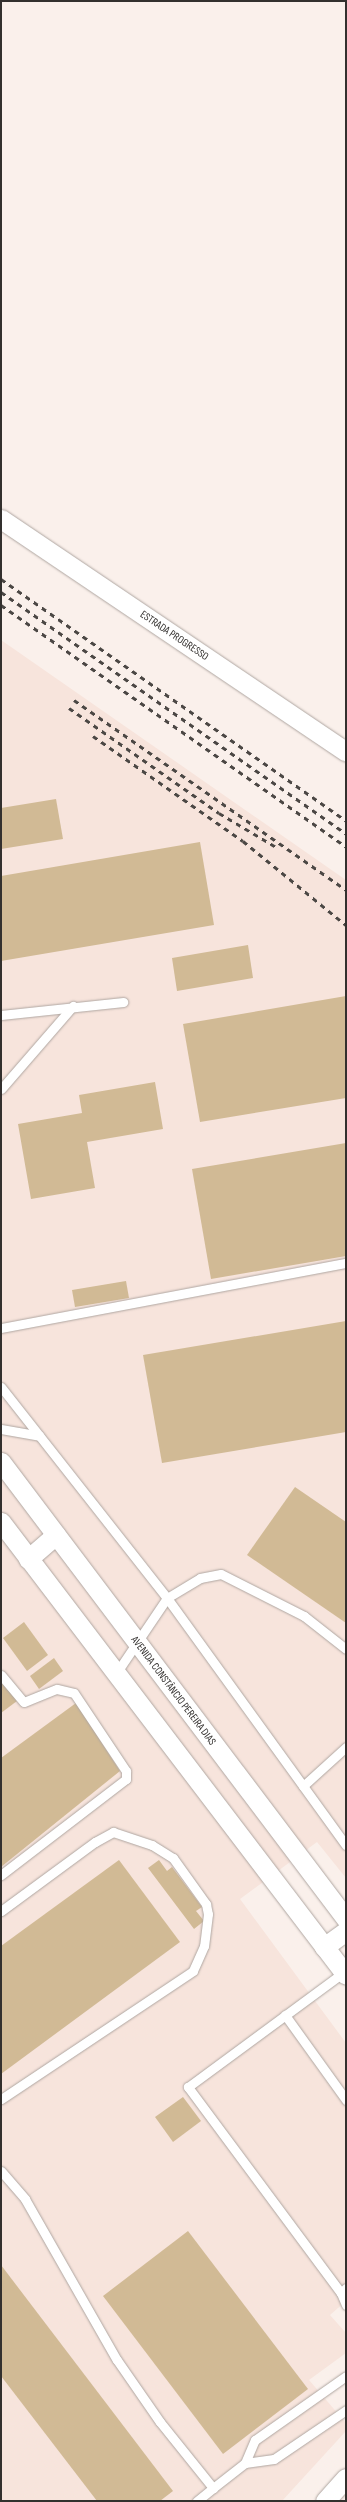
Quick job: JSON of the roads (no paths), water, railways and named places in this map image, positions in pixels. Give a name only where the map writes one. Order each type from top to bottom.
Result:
[{"type":"street","name":"ESTRADA PROGRESSO","points":[[1,519],[346,752]]},
{"type":"street","name":"AVENIDA CONSTÂNCIO PEREIRA DIAS","points":[[1,1462],[346,1920]]},
{"type":"street","points":[[1,1522],[28,1559],[117,1672],[345,1974]]},
{"type":"street","points":[[28,1559],[56,1535]]},
{"type":"street","points":[[324,1947],[346,1931]]},
{"type":"street","points":[[325,2501],[346,2478]]},
{"type":"lane","points":[[1,1015],[73,1006],[123,1002]]},
{"type":"lane","points":[[1,1089],[73,1006]]},
{"type":"lane","points":[[1,1328],[346,1263]]},
{"type":"lane","points":[[1,1387],[167,1598],[346,1845]]},
{"type":"lane","points":[[1,1430],[39,1436]]},
{"type":"lane","points":[[117,1672],[167,1598],[200,1578],[221,1574],[304,1616],[346,1649]]},
{"type":"lane","points":[[1,1675],[24,1702],[57,1689],[74,1693],[126,1772],[126,1778],[1,1875]]},
{"type":"lane","points":[[303,1786],[346,1747]]},
{"type":"lane","points":[[1,1911],[95,1842],[113,1832],[152,1845],[173,1858],[206,1904],[208,1914],[204,1946],[193,1972],[1,2099]]},
{"type":"lane","points":[[345,1974],[285,2015],[188,2087],[343,2290],[346,2305]]},
{"type":"lane","points":[[285,2015],[346,2100]]},
{"type":"lane","points":[[1,2171],[25,2200],[117,2360],[160,2422],[213,2488]]},
{"type":"lane","points":[[245,2463],[254,2440],[346,2376]]},
{"type":"lane","points":[[197,2501],[245,2463],[274,2459],[346,2410]]},
{"type":"railway","points":[[1,579],[346,821]]},
{"type":"railway","points":[[1,592],[346,834]]},
{"type":"railway","points":[[1,605],[346,847]]},
{"type":"railway","points":[[74,700],[346,890]]},
{"type":"railway","points":[[69,708],[219,813],[276,847]]},
{"type":"railway","points":[[93,736],[243,841],[346,925]]}]
